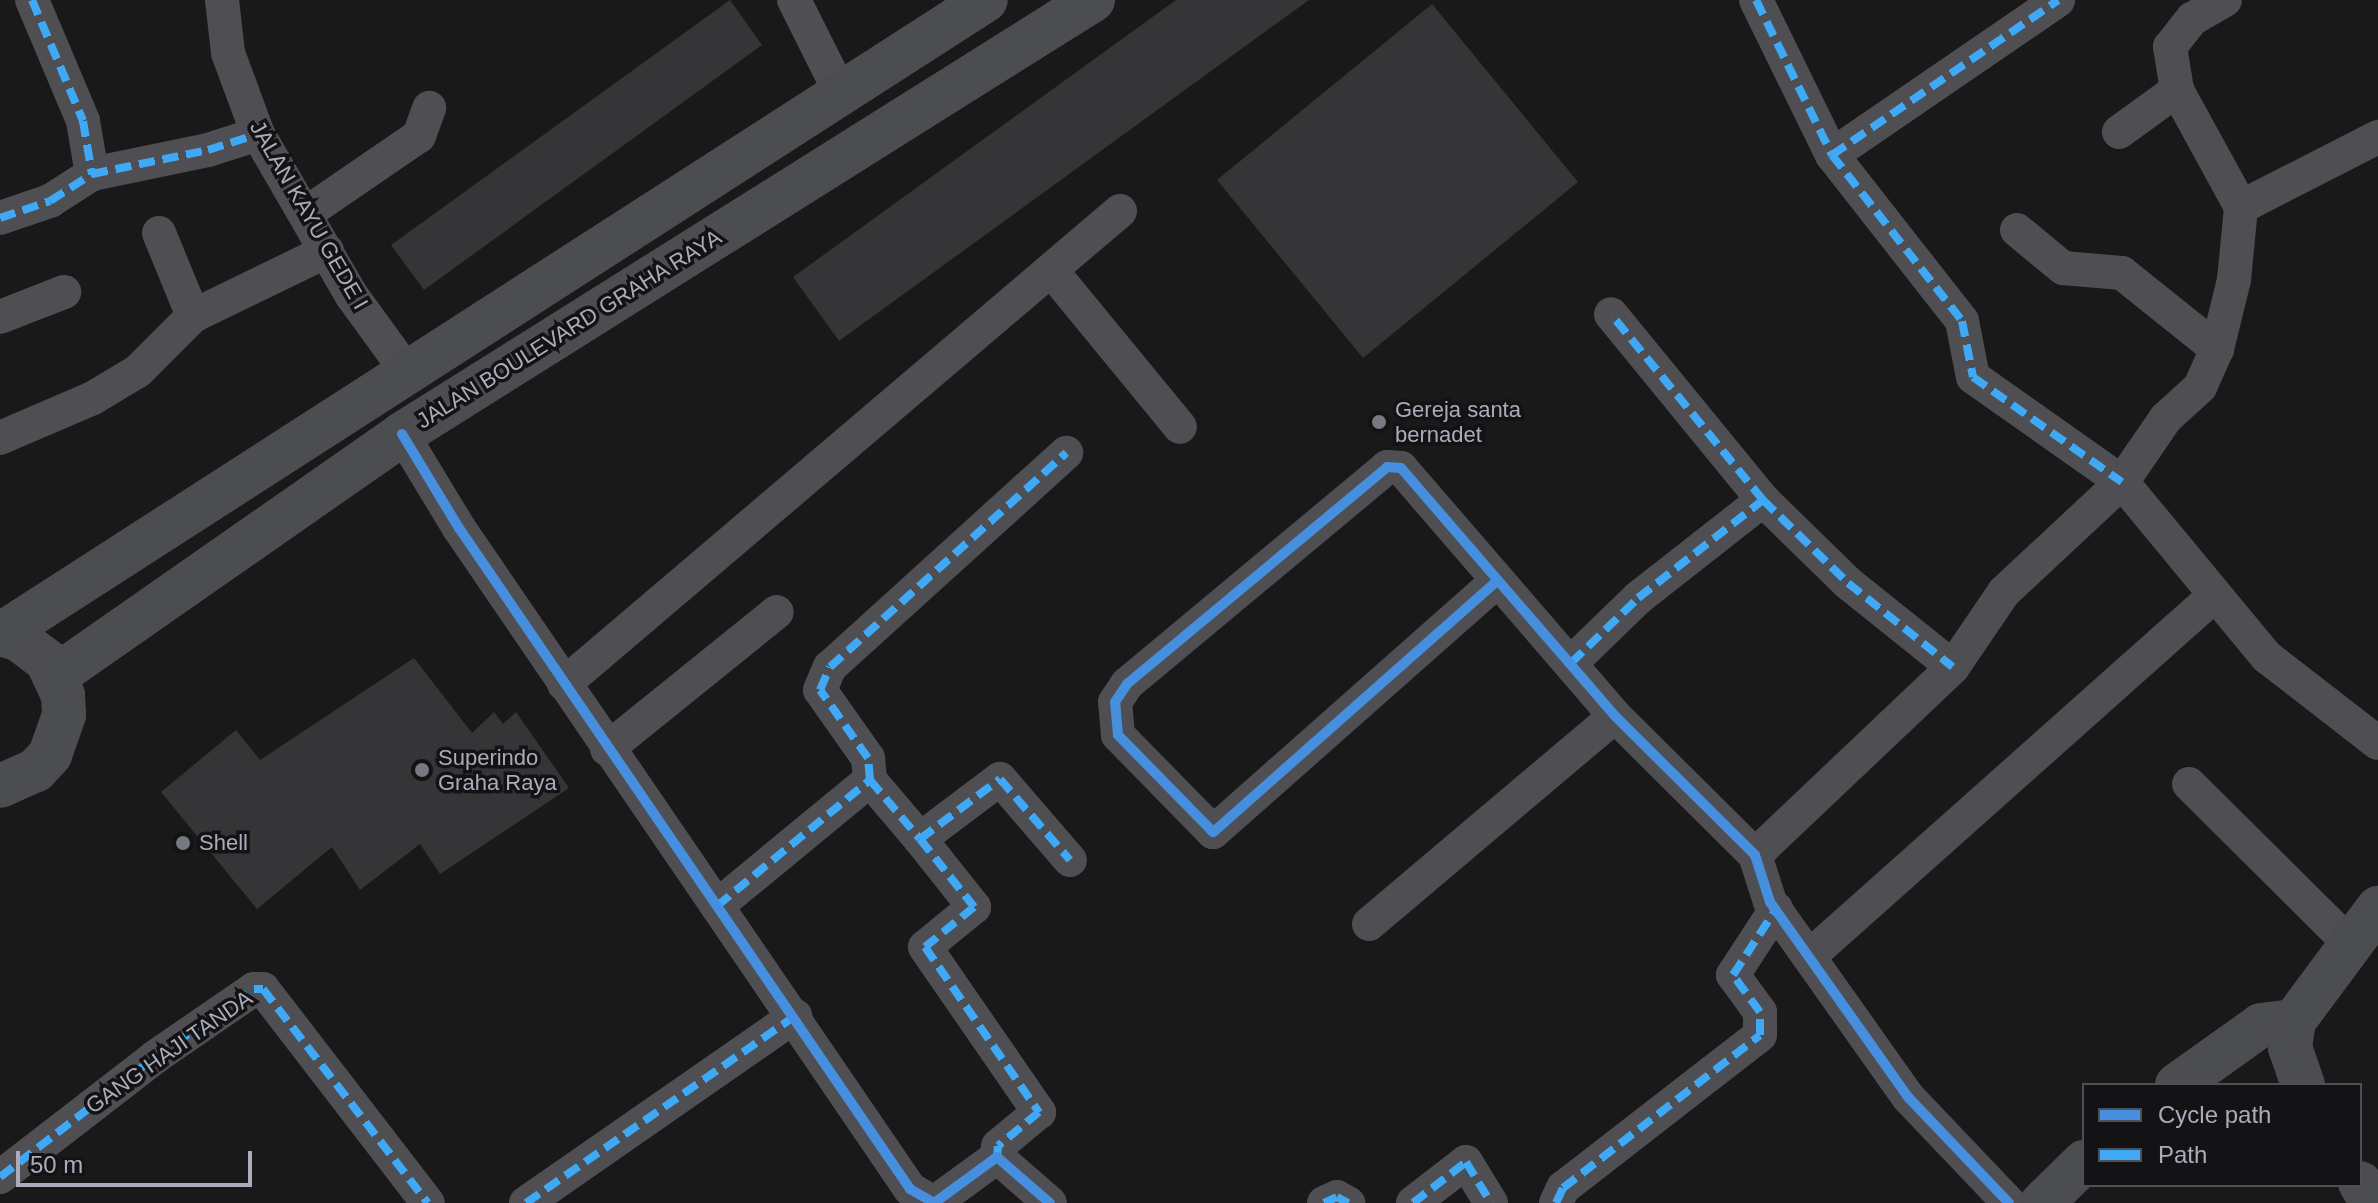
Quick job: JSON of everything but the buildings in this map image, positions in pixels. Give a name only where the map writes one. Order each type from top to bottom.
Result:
[{"type":"main road","points":[[1,634],[408,373],[839,90],[986,0]]},
{"type":"main road","name":"JALAN BOULEVARD GRAHA RAYA","points":[[57,675],[402,434],[1093,0]]},
{"type":"main road","points":[[0,786],[36,770],[55,745],[64,715],[57,675],[34,648],[1,634]]},
{"type":"main road","points":[[2302,1083],[2290,1048],[2294,1021],[2348,942],[2378,908]]},
{"type":"main road","points":[[2180,1083],[2261,1025],[2294,1021]]},
{"type":"main road","points":[[2042,1203],[2082,1164]]},
{"type":"street","points":[[32,0],[83,121],[92,174]]},
{"type":"street","name":"JALAN KAYU GEDE I","points":[[222,0],[228,53],[258,134],[352,296],[408,373]]},
{"type":"street","points":[[794,0],[839,90]]},
{"type":"street","points":[[1756,0],[1832,155],[1962,321],[1973,377],[2122,482],[2267,657],[2378,743]]},
{"type":"street","points":[[1832,155],[2058,0]]},
{"type":"street","points":[[1755,855],[1953,667],[2004,592],[2122,482],[2166,418],[2200,387],[2217,349],[2234,280],[2241,207],[2177,90],[2170,47],[2188,10],[2225,0]]},
{"type":"street","points":[[2119,132],[2177,90]]},
{"type":"street","points":[[305,214],[419,136],[429,108]]},
{"type":"street","points":[[0,218],[50,201],[92,174],[208,150],[258,134]]},
{"type":"street","points":[[2241,207],[2378,137]]},
{"type":"street","points":[[564,684],[1120,211]]},
{"type":"street","points":[[2017,230],[2063,268],[2122,273],[2217,349]]},
{"type":"street","points":[[159,233],[193,316]]},
{"type":"street","points":[[0,438],[93,398],[138,371],[193,316],[327,251]]},
{"type":"street","points":[[1051,270],[1180,427]]},
{"type":"street","points":[[0,317],[64,292]]},
{"type":"street","points":[[1611,314],[1763,500],[1848,583],[1953,667]]},
{"type":"street","points":[[402,434],[417,465],[607,749],[795,1016],[910,1189],[934,1203],[997,1157],[998,1146],[1039,1112],[925,947],[974,907],[870,780],[868,758],[820,690],[830,667],[1066,453]]},
{"type":"street","points":[[1497,581],[1213,832],[1118,735],[1115,702],[1127,684],[1387,467],[1401,468],[1414,477],[1497,581],[1615,716],[1755,855],[1776,909],[1812,954],[1908,1097],[2009,1203]]},
{"type":"street","points":[[1571,663],[1638,598],[1763,500]]},
{"type":"street","points":[[1812,954],[2214,596]]},
{"type":"street","points":[[607,749],[777,612]]},
{"type":"street","points":[[1369,924],[1615,716]]},
{"type":"street","points":[[920,839],[1000,779],[1070,860]]},
{"type":"street","points":[[717,906],[870,780]]},
{"type":"street","points":[[2189,784],[2348,942]]},
{"type":"street","points":[[1556,1203],[1563,1188],[1760,1035],[1760,1012],[1733,975],[1776,909]]},
{"type":"street","name":"GANG HAJI TANDA","points":[[0,1177],[155,1057],[254,989],[263,989],[428,1203]]},
{"type":"street","points":[[526,1203],[795,1016]]},
{"type":"street","points":[[997,1157],[1050,1203]]},
{"type":"street","points":[[1413,1203],[1466,1162],[1491,1203]]},
{"type":"street","points":[[1324,1203],[1337,1197],[1348,1203]]},
{"type":"marked path","points":[[32,0],[83,121],[92,174]]},
{"type":"marked path","points":[[1756,0],[1832,155],[1962,321],[1973,377],[2122,482]]},
{"type":"marked path","points":[[1832,155],[2058,0]]},
{"type":"marked path","points":[[0,218],[50,201],[92,174],[208,150],[258,134]]},
{"type":"marked path","points":[[1571,663],[1638,598],[1763,500],[1611,314]]},
{"type":"marked path","points":[[717,906],[870,780],[868,758],[820,690],[830,667],[1066,453]]},
{"type":"marked path","points":[[1763,500],[1848,583],[1953,667]]},
{"type":"marked path","points":[[870,780],[920,839],[1000,779],[1070,860]]},
{"type":"marked path","points":[[920,839],[974,907],[925,947],[1039,1112],[998,1146],[997,1157]]},
{"type":"marked path","points":[[1556,1203],[1563,1188],[1760,1035],[1760,1012],[1733,975],[1776,909]]},
{"type":"marked path","points":[[0,1177],[155,1057],[254,989],[263,989],[428,1203]]},
{"type":"marked path","points":[[526,1203],[795,1016]]},
{"type":"marked path","points":[[1413,1203],[1466,1162],[1491,1203]]},
{"type":"marked path","points":[[1324,1203],[1337,1197],[1348,1203]]},
{"type":"cycle path","points":[[402,434],[459,528],[910,1189],[934,1203],[997,1157],[1050,1203]]},
{"type":"cycle path","points":[[1497,581],[1213,832],[1118,735],[1115,702],[1127,684],[1387,467],[1401,468],[1615,716],[1755,855],[1770,902],[1908,1097],[2009,1203]]},
{"type":"place","name":"Gereja santa bernadet","points":[[1379,422]]},
{"type":"place","name":"Superindo Graha Raya","points":[[422,770]]},
{"type":"place","name":"Shell","points":[[183,843]]}]
